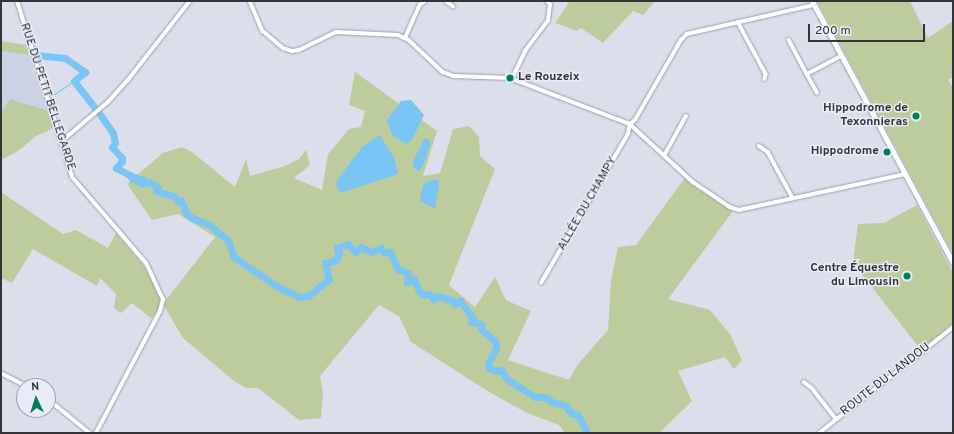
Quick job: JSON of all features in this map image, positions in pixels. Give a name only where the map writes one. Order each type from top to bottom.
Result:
[{"type":"main road","points":[[813,3],[953,263]]},
{"type":"street","name":"RUE DU PETIT BELLEGARDE","points":[[17,1],[72,177],[134,246],[153,273],[163,299],[160,311],[96,433]]},
{"type":"street","points":[[62,141],[108,102],[127,81],[190,1]]},
{"type":"street","points":[[250,1],[262,31],[283,48],[292,51],[299,50],[336,32],[405,38],[444,72],[454,76],[512,80],[630,124],[665,154],[693,182],[730,207],[739,210],[905,174]]},
{"type":"street","points":[[405,38],[420,5],[425,1]]},
{"type":"street","points":[[446,1],[453,6]]},
{"type":"street","points":[[512,80],[525,51],[548,21],[550,5],[548,1]]},
{"type":"street","name":"ALLÉE DU CHAMPY","points":[[541,283],[628,134],[630,124],[635,120],[681,40],[688,34],[813,3]]},
{"type":"street","points":[[738,22],[766,74],[766,79]]},
{"type":"street","points":[[789,40],[817,92]]},
{"type":"street","points":[[807,74],[841,56]]},
{"type":"street","points":[[665,154],[686,116]]},
{"type":"street","points":[[759,146],[768,152],[793,198]]},
{"type":"street","name":"ROUTE DU LANDOU","points":[[819,433],[953,327]]},
{"type":"street","points":[[1,373],[16,381]]},
{"type":"street","points":[[804,382],[812,388],[836,419]]},
{"type":"street","points":[[56,405],[90,433]]},
{"type":"shaded area","points":[[1,51],[29,55],[49,111],[10,99],[1,112]]},
{"type":"green space","points":[[570,1],[655,1],[643,15],[633,11],[603,43],[581,28],[577,31],[555,23]]},
{"type":"green space","name":"Hippodrome de Texonnieras","points":[[817,1],[910,1],[928,38],[953,21],[953,77],[948,80],[953,88],[953,254]]},
{"type":"green space","points":[[1,41],[27,45],[29,55],[1,51]]},
{"type":"green space","points":[[355,72],[437,131],[423,176],[440,173],[453,129],[469,126],[479,137],[480,156],[495,169],[449,285],[475,307],[495,277],[506,300],[531,311],[508,360],[569,380],[578,364],[608,330],[611,280],[618,247],[636,245],[684,179],[733,211],[668,299],[710,310],[730,334],[742,360],[734,369],[725,357],[678,371],[692,401],[659,433],[565,433],[559,425],[525,412],[491,393],[411,342],[399,316],[379,305],[320,376],[323,394],[321,418],[299,420],[258,388],[246,388],[234,381],[183,338],[163,304],[215,237],[178,214],[152,220],[127,184],[163,153],[182,147],[192,152],[235,187],[246,159],[250,176],[285,166],[299,159],[306,150],[310,165],[294,178],[322,190],[328,154],[349,129],[361,127],[365,111],[349,105]]},
{"type":"green space","points":[[10,99],[49,111],[54,128],[36,136],[18,151],[1,160],[1,112]]},
{"type":"green space","points":[[1,192],[63,234],[76,230],[108,248],[116,233],[151,274],[163,304],[151,318],[132,303],[121,313],[114,308],[116,294],[100,278],[97,286],[33,249],[12,283],[1,278]]},
{"type":"green space","name":"Centre Équestre du Limousin","points":[[917,205],[953,273],[953,323],[921,350],[853,263],[858,224],[884,223]]},
{"type":"water","points":[[411,100],[424,115],[412,140],[406,144],[392,135],[387,120],[401,101]]},
{"type":"water","points":[[380,135],[394,157],[398,174],[341,193],[336,186],[338,179],[362,147]]},
{"type":"water","points":[[425,138],[431,141],[430,146],[422,168],[418,171],[413,167],[413,161]]},
{"type":"water","points":[[438,179],[439,184],[435,209],[420,201],[424,183]]},
{"type":"waterway","points":[[36,55],[65,58],[85,72],[74,81],[96,109]]},
{"type":"waterway","points":[[50,97],[74,81]]},
{"type":"waterway","points":[[99,113],[113,133],[115,143],[112,147],[122,158],[122,161],[116,168],[130,175],[132,179],[136,177],[137,181],[142,179],[142,184],[149,182],[158,187],[156,191],[173,196],[178,201],[181,200],[186,213],[192,218],[208,224],[228,240],[234,257],[278,287],[299,297],[308,296],[329,279],[325,263],[336,260],[339,253],[337,248],[348,244],[355,252],[361,247],[372,252],[381,248],[384,252],[390,252],[398,269],[408,273],[407,282],[414,279],[419,291],[424,295],[430,294],[434,299],[437,296],[452,300],[455,304],[460,301],[473,318],[471,322],[481,324],[482,330],[496,342],[496,349],[488,363],[489,368],[496,371],[501,370],[508,380],[535,397],[545,397],[552,402],[566,406],[571,413],[578,415],[587,433]]},
{"type":"place","name":"Le Rouzeix","points":[[510,78]]},
{"type":"place","name":"Hippodrome de Texonnieras","points":[[916,116]]},
{"type":"place","name":"Hippodrome","points":[[887,152]]},
{"type":"place","name":"Centre Équestre du Limousin","points":[[907,276]]}]
